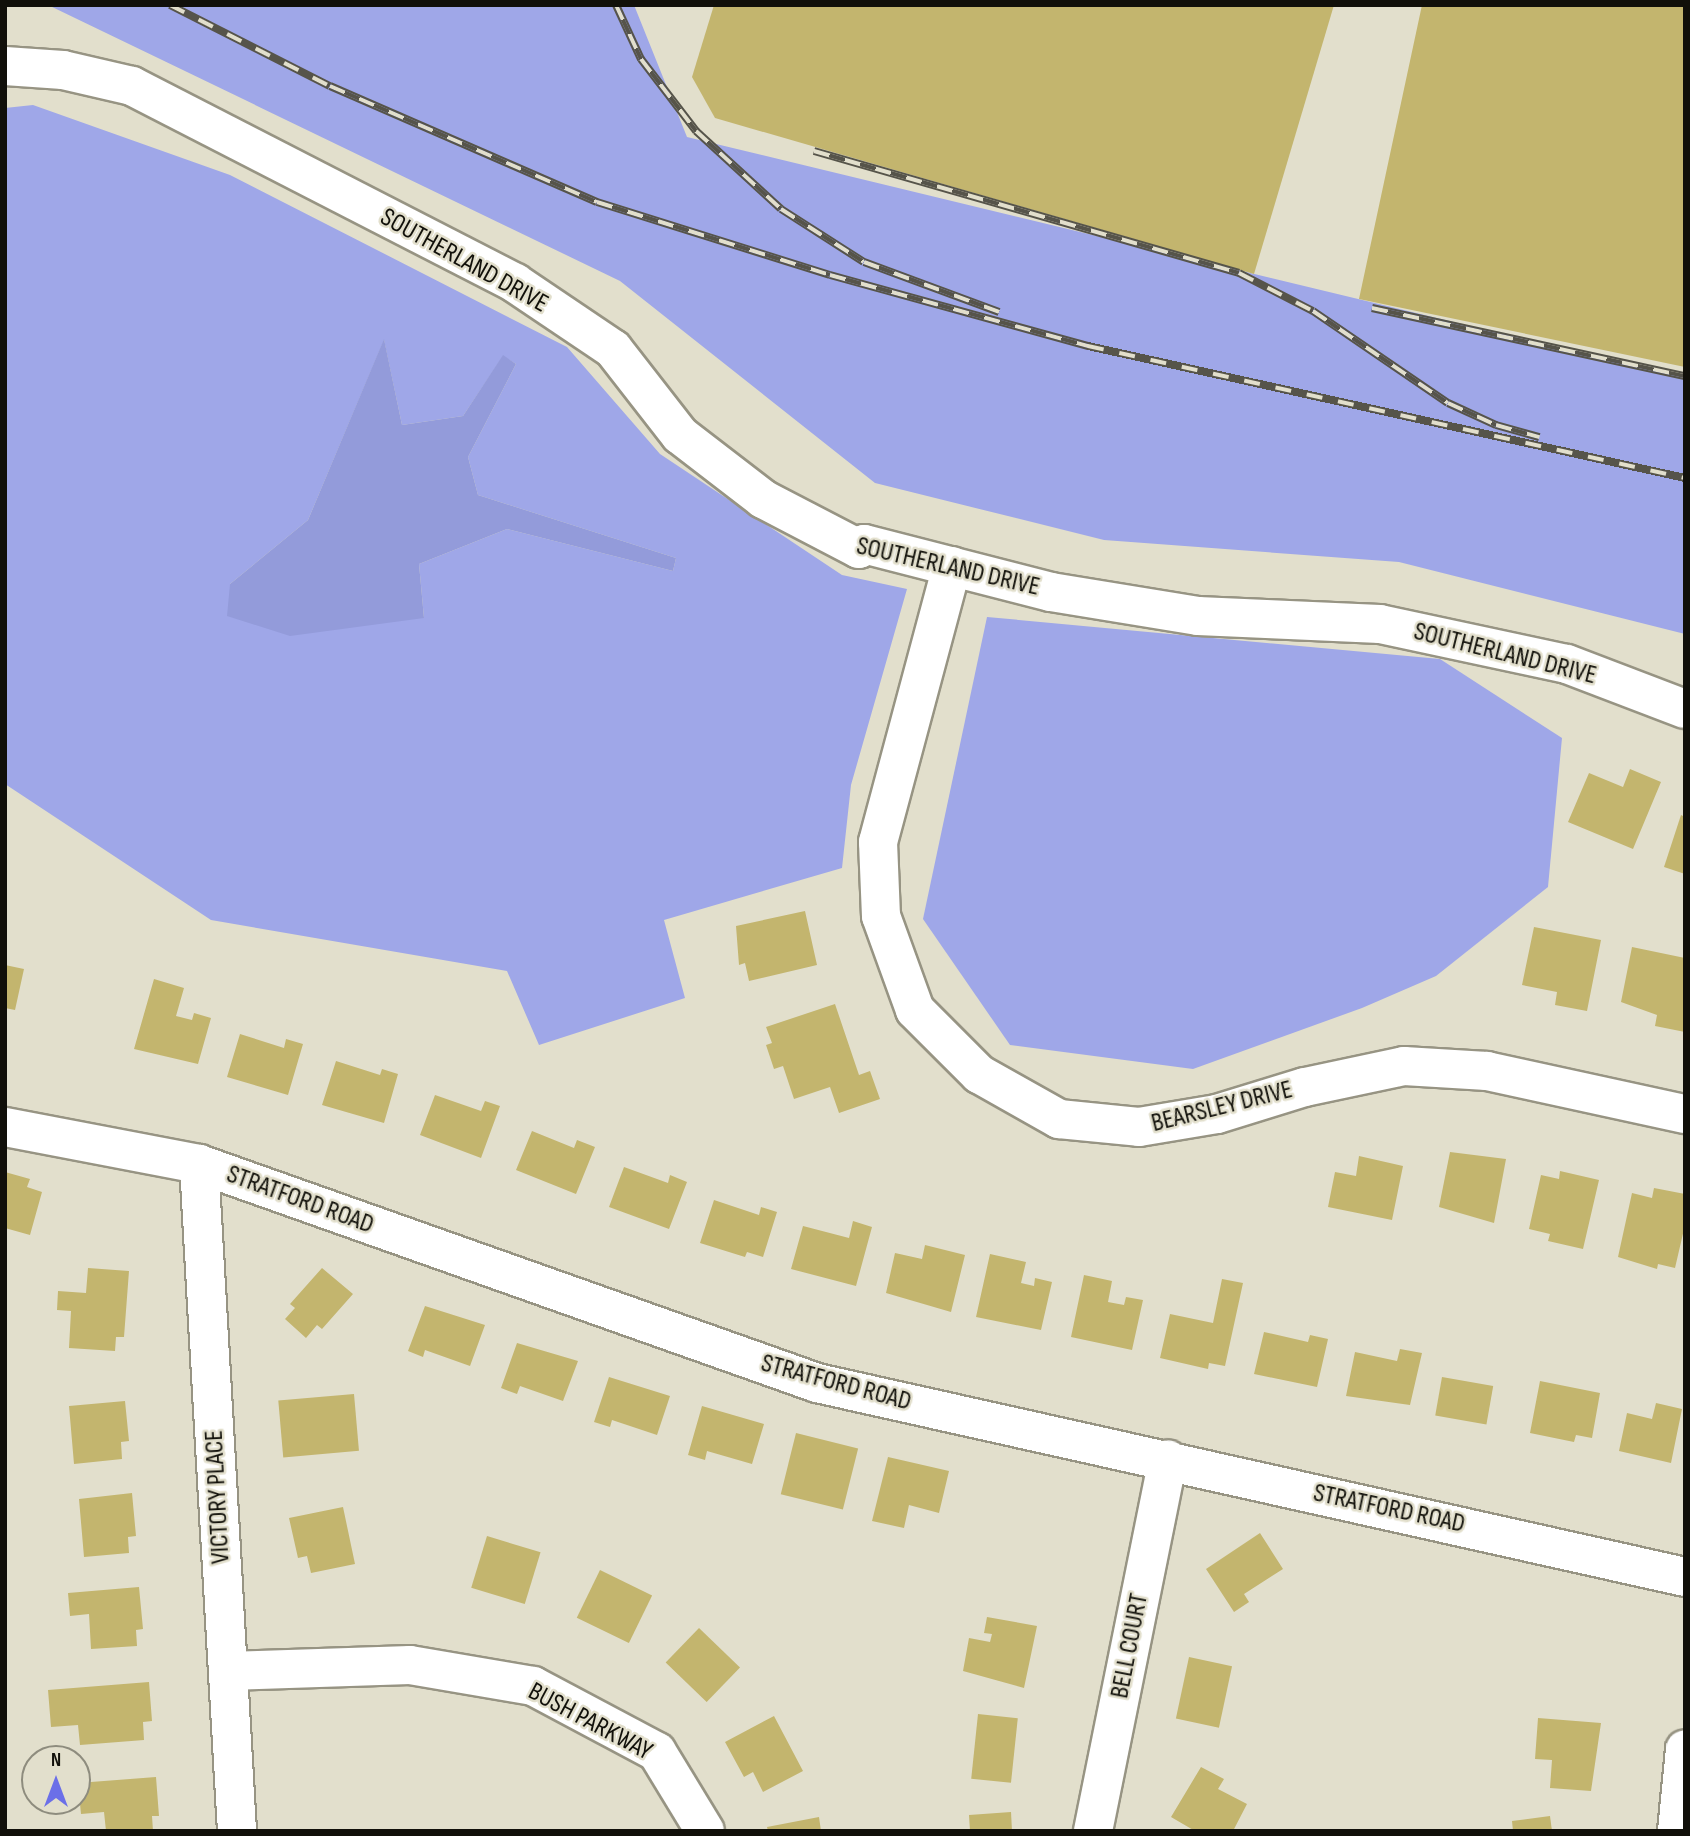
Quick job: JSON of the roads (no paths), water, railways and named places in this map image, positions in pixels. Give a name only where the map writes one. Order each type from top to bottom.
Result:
[{"type":"street","name":"SOUTHERLAND DRIVE","points":[[5,66],[63,70],[132,86],[515,283],[613,349],[680,435],[763,499],[859,549],[864,544],[1051,592],[1198,616],[1380,624],[1567,664],[1685,709]]},
{"type":"street","name":"BEARSLEY DRIVE","points":[[952,566],[878,842],[881,916],[915,1010],[979,1074],[1059,1119],[1139,1127],[1217,1114],[1305,1087],[1404,1066],[1487,1071],[1685,1114]]},
{"type":"street","name":"STRATFORD ROAD","points":[[5,1127],[199,1164],[817,1383],[1685,1577]]},
{"type":"street","name":"VICTORY PLACE","points":[[199,1164],[237,1831]]},
{"type":"street","name":"BELL COURT","points":[[1093,1831],[1168,1460]]},
{"type":"street","name":"BUSH PARKWAY","points":[[228,1671],[410,1665],[533,1686],[657,1752],[705,1831]]},
{"type":"street","points":[[1677,1831],[1685,1749]]},
{"type":"railway","points":[[170,5],[330,86],[597,202],[830,275],[1088,346],[1685,478]]},
{"type":"railway","points":[[616,5],[641,59],[696,131],[781,209],[864,262],[999,312]]},
{"type":"railway","points":[[814,151],[1239,273],[1313,311],[1448,403],[1496,425],[1539,437]]},
{"type":"railway","points":[[1372,308],[1685,376]]}]
